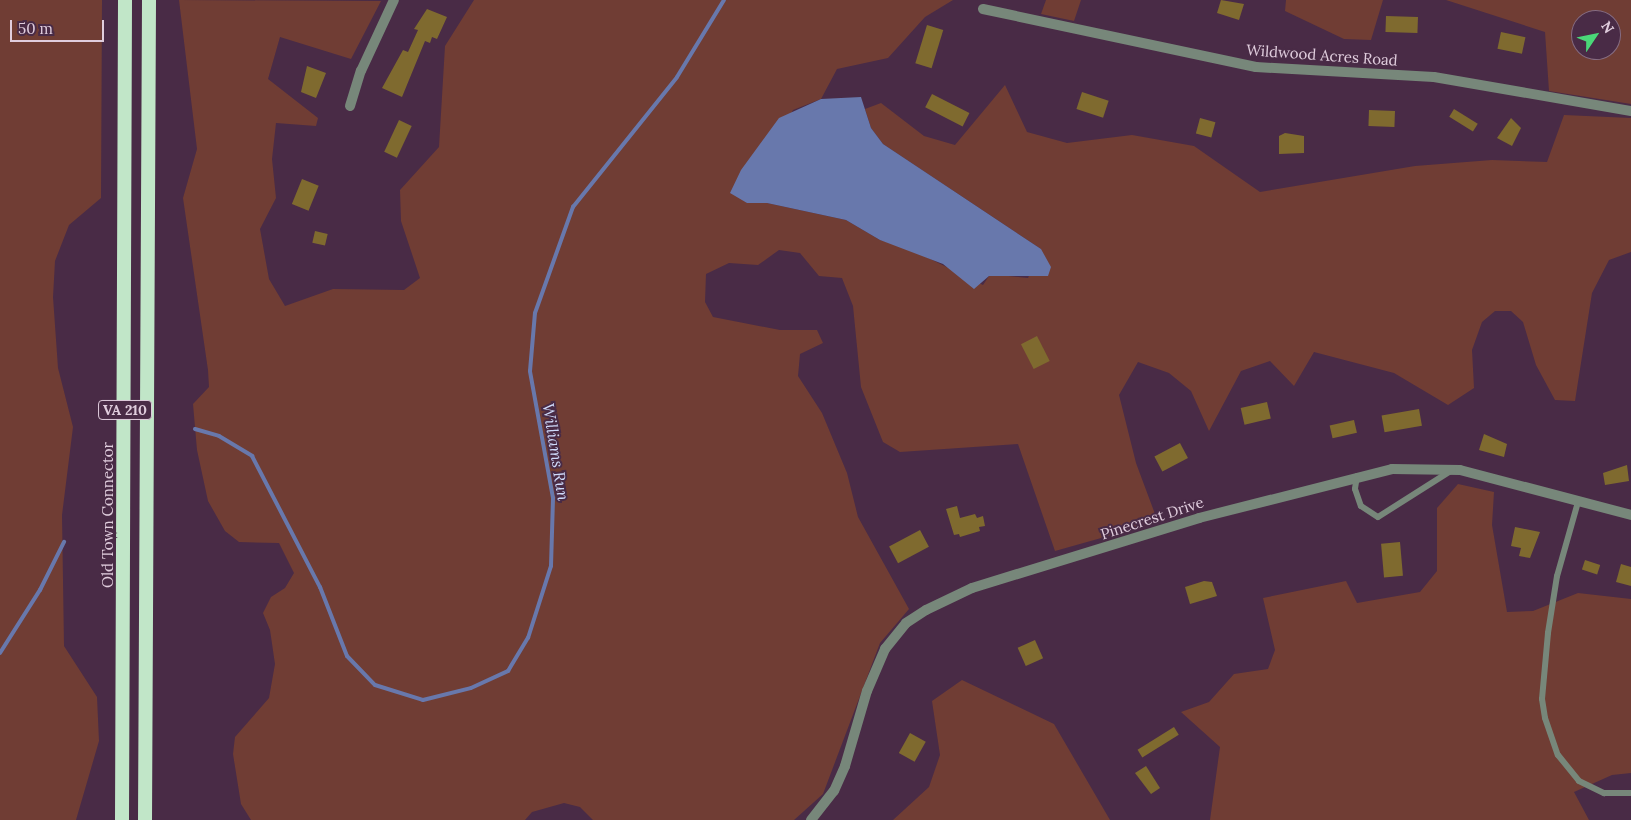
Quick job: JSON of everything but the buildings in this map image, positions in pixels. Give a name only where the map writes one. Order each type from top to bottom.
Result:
[{"type":"highway","name":"Old Town Connector","points":[[122,820],[125,0]]},
{"type":"highway","name":"VA 210","points":[[146,820],[148,0]]},
{"type":"street","points":[[350,106],[366,59],[394,0]]},
{"type":"street","name":"Wildwood Acres Road","points":[[984,9],[1256,67],[1434,77],[1631,111]]},
{"type":"street","name":"Pinecrest Drive","points":[[811,820],[834,791],[845,766],[867,691],[885,649],[906,624],[926,610],[972,588],[1199,518],[1357,476],[1422,466],[1454,469],[1631,515]]},
{"type":"lane","points":[[1357,476],[1355,489],[1361,506],[1378,516],[1454,469]]},
{"type":"lane","points":[[1578,502],[1557,576],[1548,632],[1542,690],[1544,718],[1558,755],[1579,781],[1604,793],[1631,793]]},
{"type":"shaded area","points":[[0,0],[102,0],[101,198],[69,225],[55,261],[53,297],[58,368],[73,427],[62,515],[64,646],[97,697],[99,741],[76,820],[0,820]]},
{"type":"shaded area","points":[[179,0],[381,1],[351,59],[280,37],[268,79],[318,118],[316,126],[276,123],[272,159],[276,198],[260,229],[269,279],[285,306],[333,289],[404,290],[420,278],[401,221],[400,190],[439,147],[445,46],[474,0],[953,0],[925,17],[888,58],[837,69],[821,99],[793,110],[746,203],[767,203],[846,220],[880,240],[908,248],[983,285],[989,276],[999,275],[1028,278],[1041,249],[883,144],[871,128],[865,109],[881,103],[924,136],[955,145],[1005,85],[1027,132],[1067,143],[1132,135],[1194,146],[1260,192],[1415,166],[1492,160],[1547,162],[1564,115],[1631,118],[1631,252],[1609,260],[1592,293],[1575,401],[1555,400],[1536,365],[1523,322],[1511,311],[1495,311],[1482,322],[1472,350],[1474,388],[1448,405],[1394,373],[1314,352],[1294,386],[1270,361],[1241,371],[1209,431],[1191,391],[1169,373],[1138,362],[1119,395],[1136,463],[1158,522],[1055,551],[1018,444],[900,452],[883,442],[861,387],[853,306],[842,278],[819,276],[800,253],[779,250],[758,265],[729,263],[706,274],[705,302],[713,317],[780,330],[817,330],[823,343],[800,354],[798,376],[822,413],[847,473],[858,517],[909,609],[880,643],[823,794],[794,820],[593,820],[580,807],[564,803],[532,812],[525,820],[251,820],[241,804],[233,754],[235,737],[269,698],[275,664],[270,630],[263,613],[271,597],[285,588],[294,573],[279,543],[239,542],[225,531],[208,501],[197,450],[193,404],[209,387],[183,198],[197,149]]},
{"type":"shaded area","points":[[1046,0],[1081,0],[1074,21],[1041,14]]},
{"type":"shaded area","points":[[1286,0],[1383,0],[1371,40],[1344,39],[1285,11]]},
{"type":"shaded area","points":[[1446,0],[1631,0],[1631,104],[1549,91],[1545,32]]},
{"type":"shaded area","points":[[1458,484],[1494,492],[1492,525],[1507,612],[1533,611],[1578,593],[1631,599],[1631,773],[1612,775],[1574,792],[1589,820],[1210,820],[1220,747],[1181,712],[1209,702],[1234,674],[1268,669],[1275,650],[1263,598],[1346,581],[1357,603],[1420,592],[1437,571],[1437,508]]},
{"type":"shaded area","points":[[962,680],[1054,724],[1110,820],[893,820],[929,787],[940,755],[932,701]]},
{"type":"water","points":[[861,97],[871,128],[883,144],[1041,249],[1051,267],[1048,276],[989,276],[974,289],[943,264],[880,240],[846,220],[767,203],[747,203],[730,193],[741,170],[779,118],[821,99]]},
{"type":"waterway","name":"Williams Run","points":[[195,429],[219,436],[252,456],[320,587],[347,656],[375,685],[423,700],[471,688],[508,671],[528,638],[551,566],[553,498],[530,371],[535,313],[573,207],[677,77],[724,0]]},
{"type":"waterway","name":"Williams Run","points":[[0,653],[40,590],[64,542]]}]
